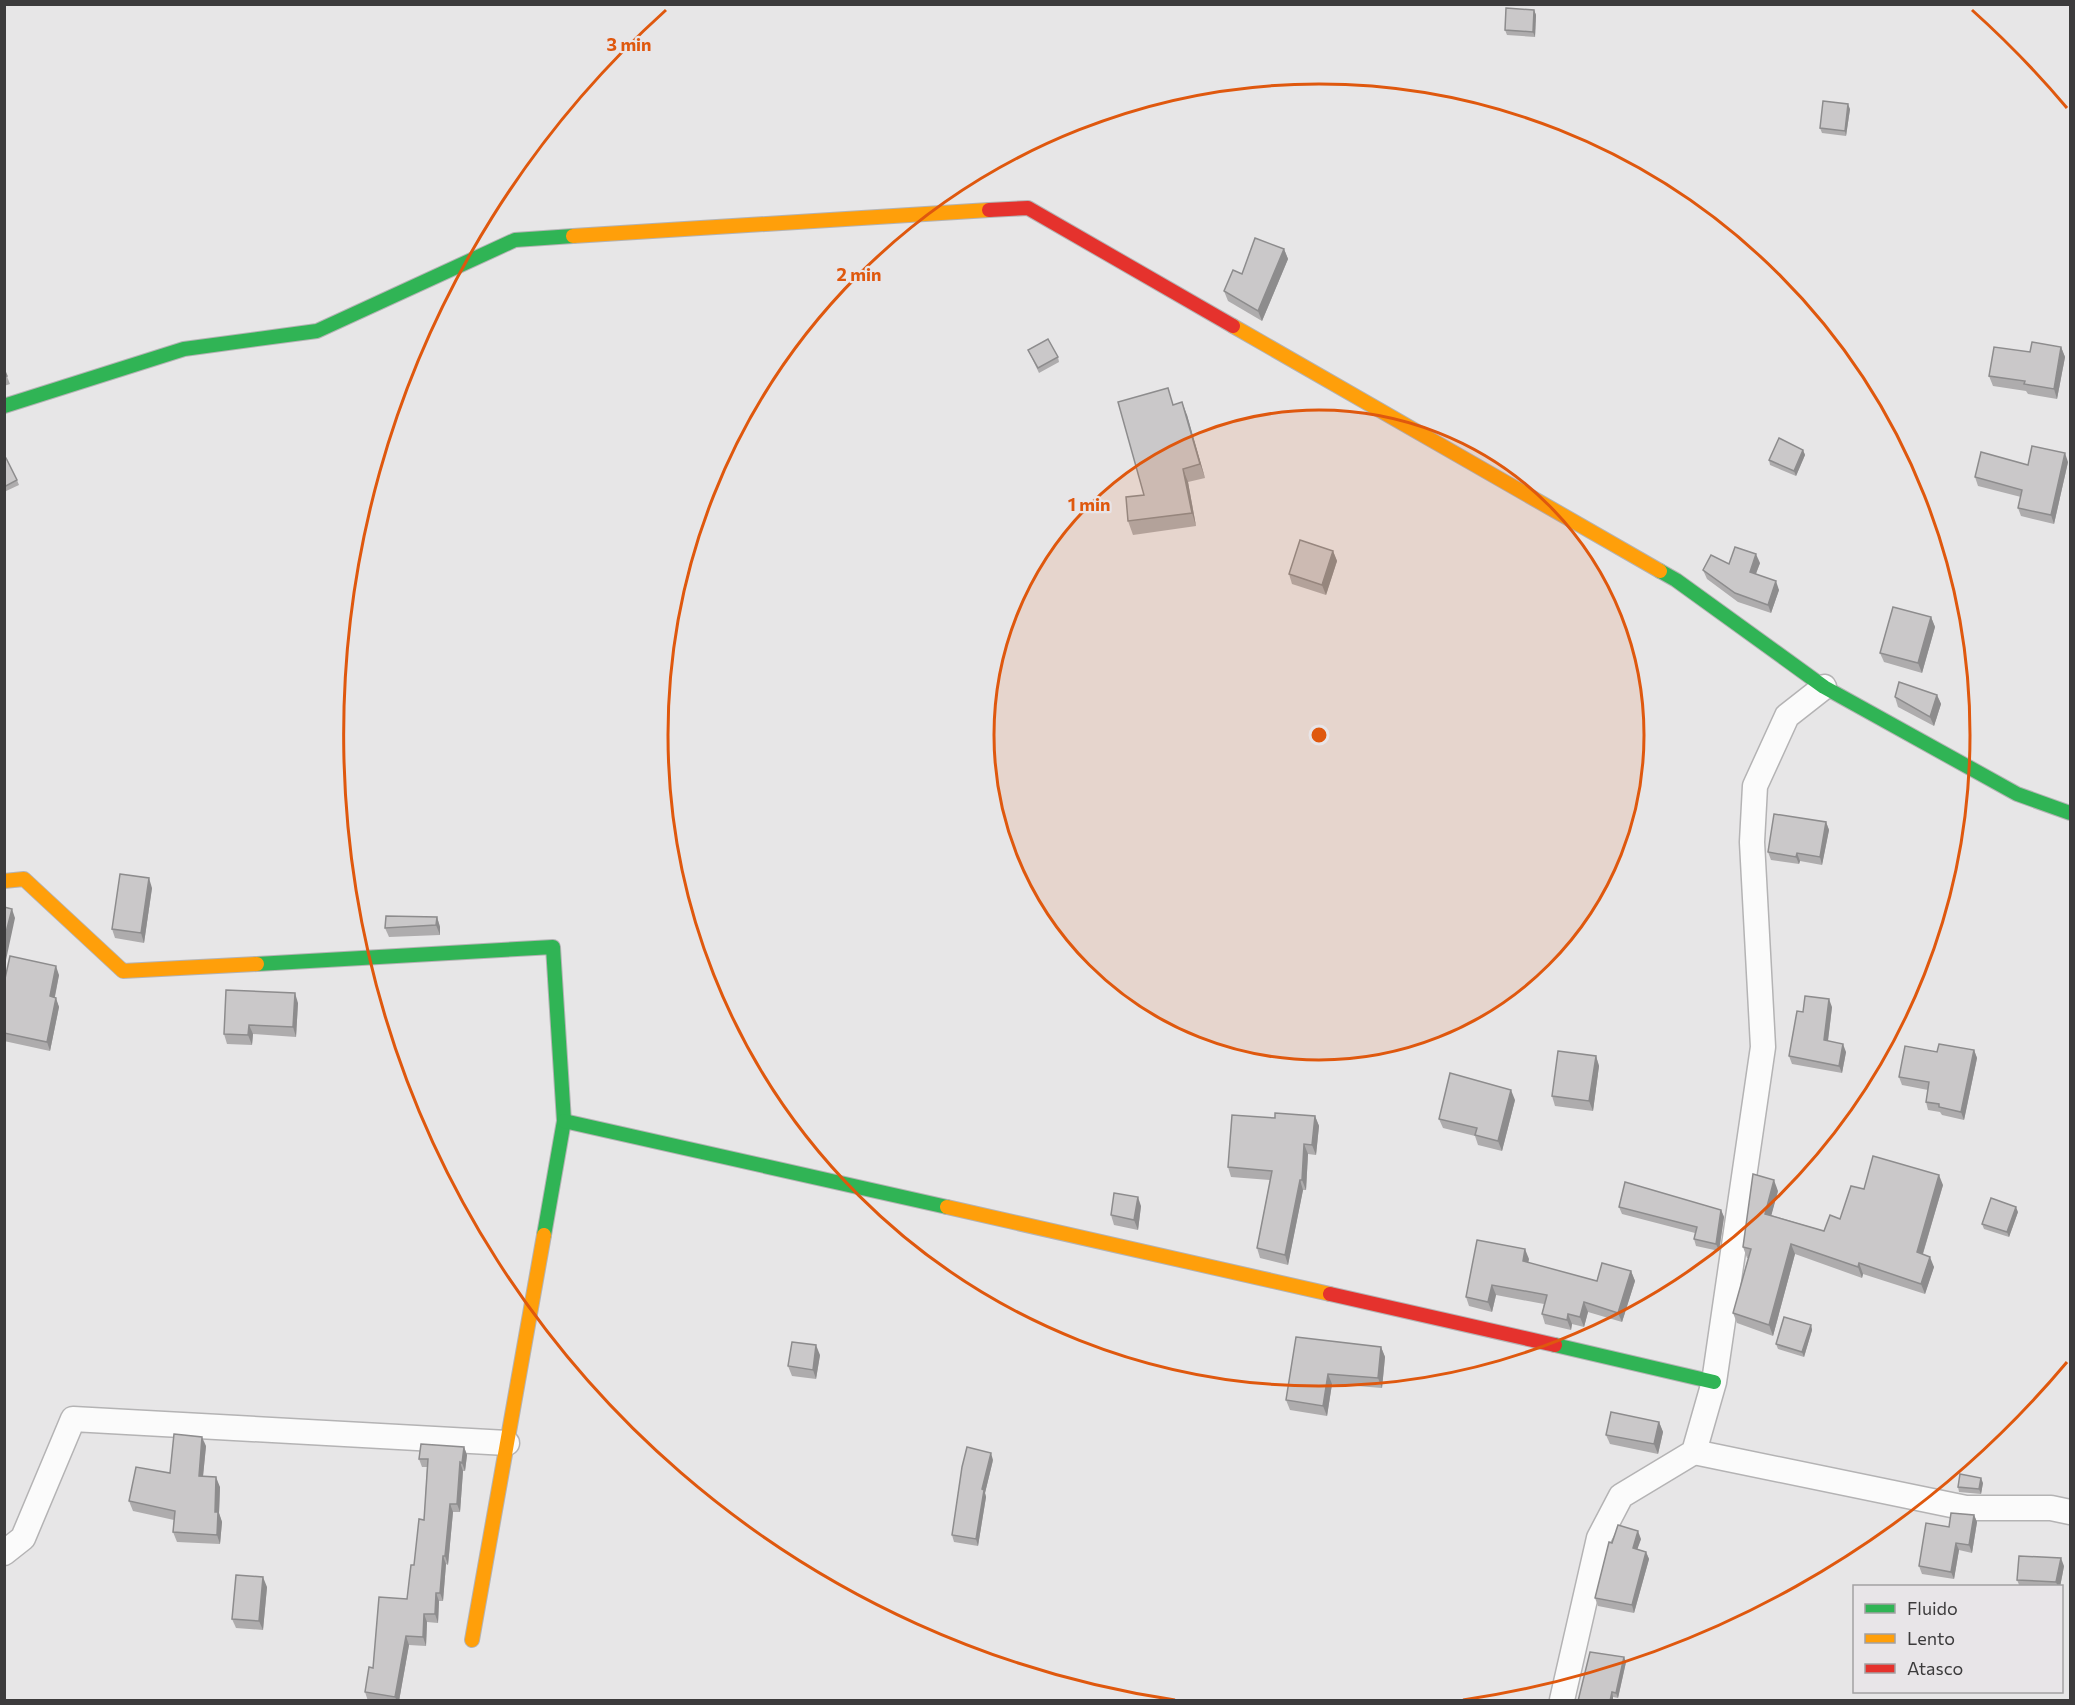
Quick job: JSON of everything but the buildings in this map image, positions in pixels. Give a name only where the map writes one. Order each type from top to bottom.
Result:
[{"type":"street","points":[[4,406],[184,349],[317,331],[515,240],[1028,208],[1676,580],[1824,687],[2018,794],[2070,813]]},
{"type":"street","points":[[1694,1452],[1714,1382],[1763,1047],[1752,842],[1755,786],[1787,716],[1824,687]]},
{"type":"street","points":[[4,882],[24,879],[123,971],[553,947],[564,1121],[472,1640]]},
{"type":"street","points":[[564,1121],[1119,1245],[1714,1382]]},
{"type":"street","points":[[4,1553],[23,1538],[73,1419],[507,1443]]},
{"type":"street","points":[[1562,1701],[1599,1538],[1621,1496],[1694,1452],[1966,1508],[2051,1508],[2070,1512]]},
{"type":"traffic: fast","points":[[4,406],[184,349],[317,331],[515,240],[573,236]]},
{"type":"traffic: fast","points":[[1660,571],[1676,580],[1824,687],[2017,794],[2070,813]]},
{"type":"traffic: fast","points":[[257,964],[553,947],[564,1121],[544,1235]]},
{"type":"traffic: fast","points":[[564,1121],[947,1207]]},
{"type":"traffic: fast","points":[[1555,1345],[1714,1382]]},
{"type":"traffic: slow","points":[[573,236],[989,210]]},
{"type":"traffic: slow","points":[[1233,326],[1660,571]]},
{"type":"traffic: slow","points":[[4,881],[24,879],[123,971],[257,964]]},
{"type":"traffic: slow","points":[[947,1207],[1330,1294]]},
{"type":"traffic: slow","points":[[472,1640],[544,1235]]},
{"type":"traffic: jam","points":[[989,210],[1028,208],[1233,326]]},
{"type":"traffic: jam","points":[[1330,1294],[1555,1345]]}]
